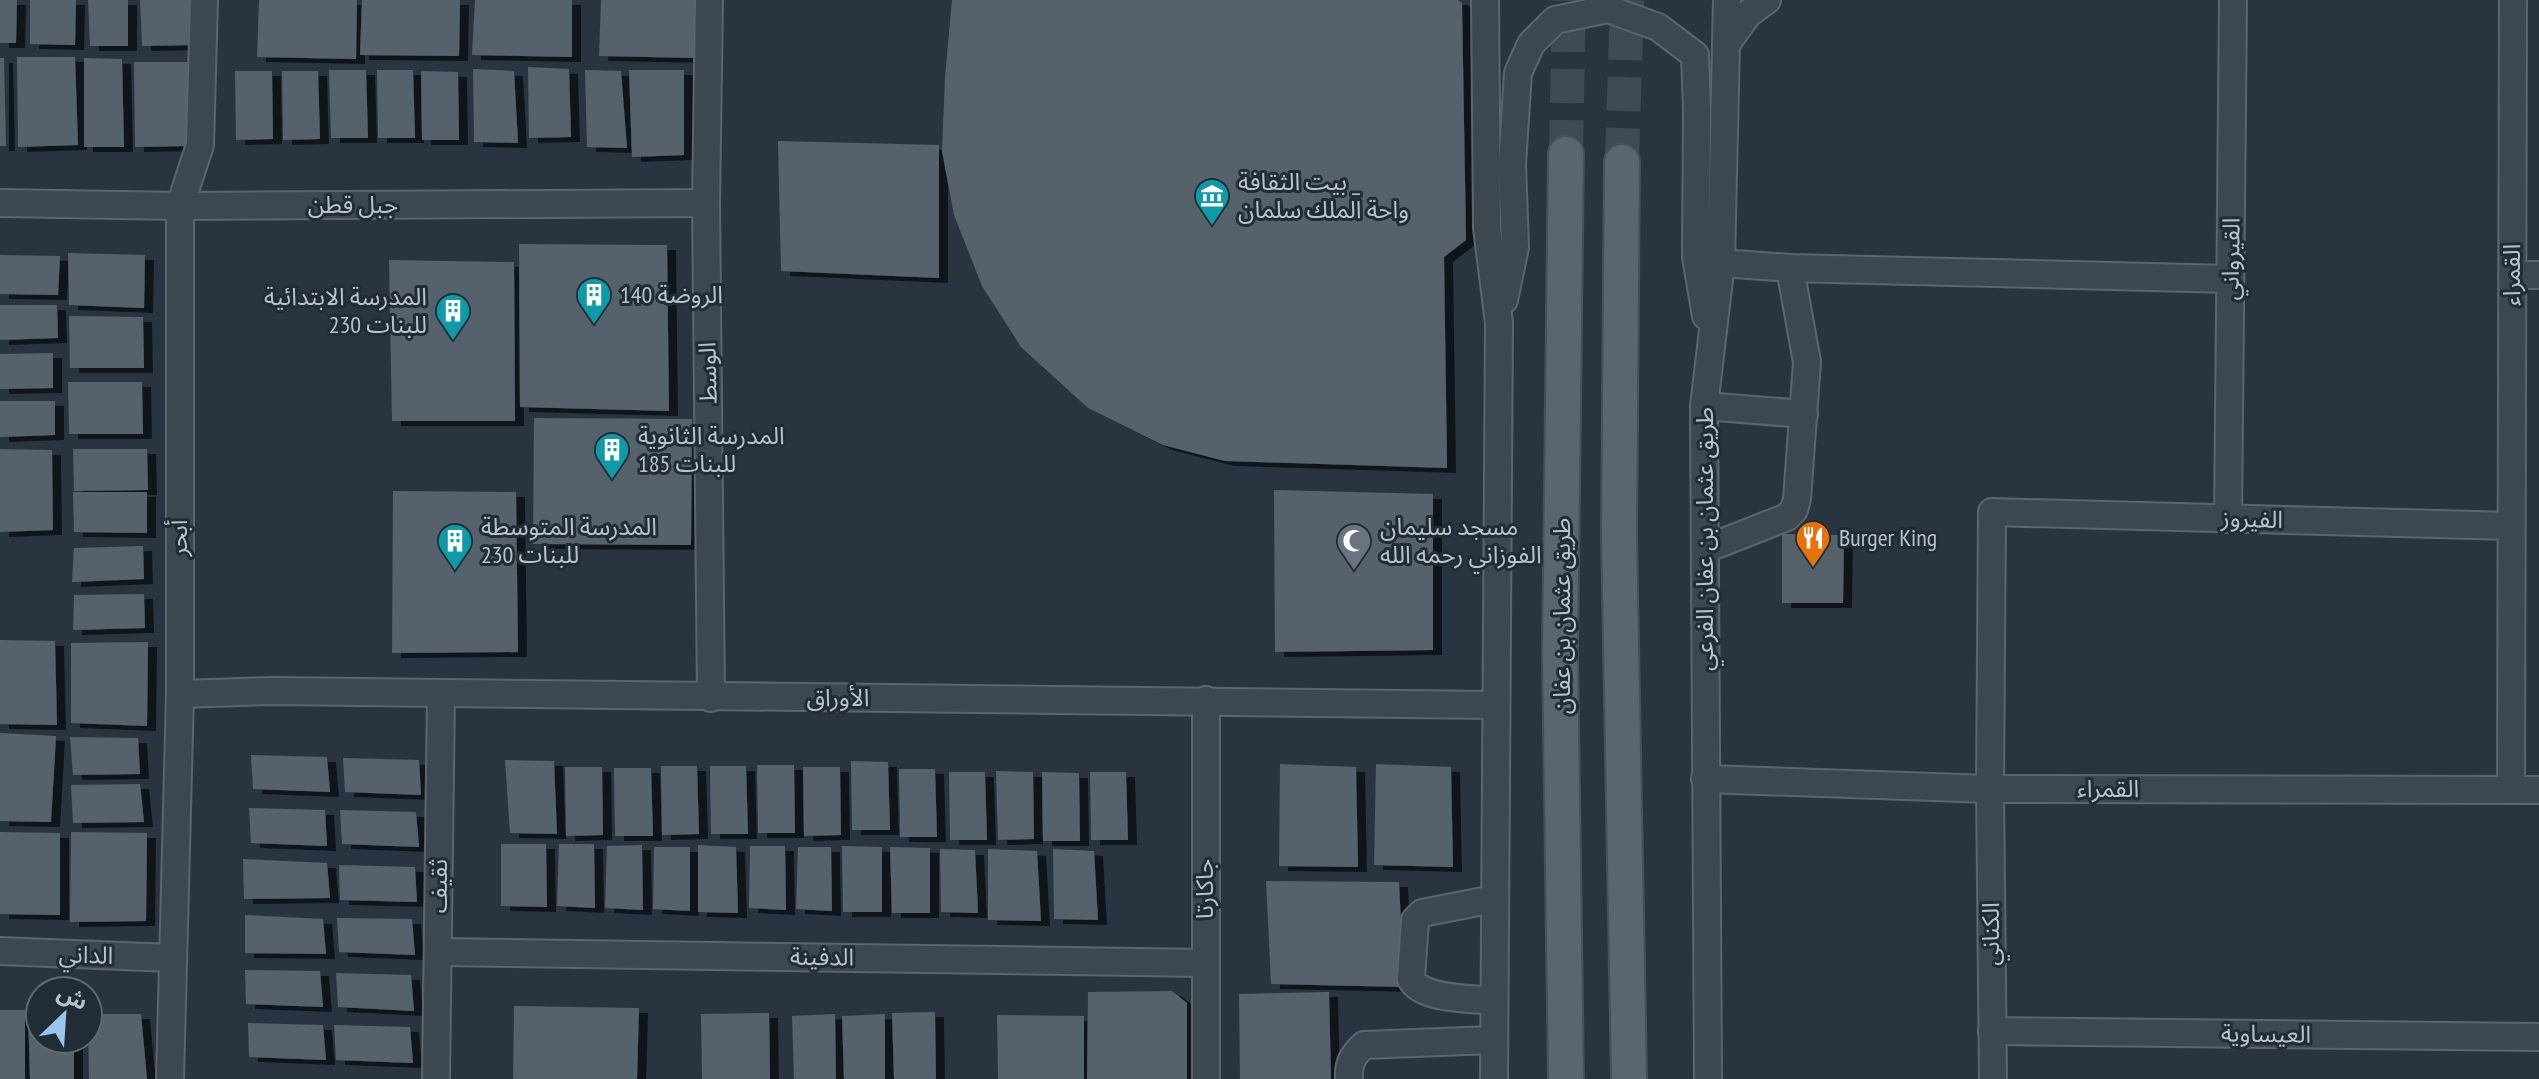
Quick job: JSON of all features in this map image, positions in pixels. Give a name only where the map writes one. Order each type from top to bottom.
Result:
[{"type":"main road","name":"طريق عثمان بن عفان","points":[[1566,154],[1560,653],[1566,1079]]},
{"type":"main road","points":[[1622,162],[1619,534],[1629,1079]]},
{"type":"street","name":"أبحر","points":[[170,1079],[180,694],[180,206],[200,145],[204,0]]},
{"type":"street","name":"الوسط","points":[[709,0],[706,203],[711,698]]},
{"type":"street","points":[[1485,0],[1487,228],[1499,323],[1494,1079]]},
{"type":"street","name":"طريق عثمان بن عفان الفرعي","points":[[1708,1079],[1704,406],[1721,263],[1727,0]]},
{"type":"street","points":[[1727,43],[1748,14],[1767,0]]},
{"type":"street","name":"القيرواني","points":[[2228,519],[2233,0]]},
{"type":"street","name":"القمراء","points":[[2511,789],[2513,0]]},
{"type":"street","points":[[1499,323],[1515,247],[1512,164],[1518,73],[1531,44],[1555,20],[1608,9],[1658,27],[1695,55],[1696,257],[1711,347]]},
{"type":"street","name":"جبل قطن","points":[[0,203],[180,206],[706,203]]},
{"type":"street","points":[[1721,263],[1790,268],[2230,279]]},
{"type":"street","points":[[1706,549],[1787,517],[1794,510],[1807,362],[1790,268]]},
{"type":"street","points":[[2512,275],[2539,275]]},
{"type":"street","points":[[1704,406],[1804,414]]},
{"type":"street","name":"الفيروز","points":[[1992,512],[2511,526]]},
{"type":"street","name":"الكناني","points":[[1992,512],[1990,789],[1993,1079]]},
{"type":"street","name":"الأوراق","points":[[180,694],[273,691],[1495,705]]},
{"type":"street","name":"ثقيف","points":[[436,1079],[441,693]]},
{"type":"street","name":"جاكارتا","points":[[1206,700],[1206,1079]]},
{"type":"street","name":"القمراء","points":[[1705,779],[1990,789],[2539,790]]},
{"type":"street","points":[[1493,1001],[1426,993],[1415,987],[1411,979],[1415,920],[1422,913],[1494,899]]},
{"type":"street","name":"الداني","points":[[0,951],[172,958]]},
{"type":"street","name":"الدفينة","points":[[439,952],[1204,963]]},
{"type":"street","name":"العيساوية","points":[[1992,1031],[2539,1037]]},
{"type":"street","points":[[1349,1079],[1348,1066],[1354,1054],[1364,1045],[1493,1040]]},
{"type":"building","points":[[0,0],[17,0],[16,43],[0,43]]},
{"type":"building","points":[[30,0],[76,0],[75,45],[30,44]]},
{"type":"building","points":[[88,0],[128,0],[128,46],[90,46]]},
{"type":"building","points":[[140,0],[190,0],[192,45],[142,46]]},
{"type":"building","points":[[259,0],[357,0],[356,59],[257,57]]},
{"type":"building","points":[[362,0],[460,0],[459,56],[360,55]]},
{"type":"building","points":[[475,0],[572,0],[572,57],[472,55]]},
{"type":"building","points":[[601,0],[699,0],[698,58],[599,56]]},
{"type":"building","name":"بيت الثقافة _ واحة الملك سلمان","points":[[952,0],[1458,0],[1462,3],[1466,240],[1444,257],[1447,468],[1225,461],[1163,445],[1088,408],[1021,347],[982,286],[954,215],[942,151]]},
{"type":"building","points":[[17,57],[75,57],[78,145],[18,147]]},
{"type":"building","points":[[0,58],[4,58],[6,146],[0,146]]},
{"type":"building","points":[[84,58],[122,59],[124,147],[84,147]]},
{"type":"building","points":[[134,62],[190,62],[189,146],[135,147]]},
{"type":"building","points":[[528,67],[569,69],[571,137],[529,138]]},
{"type":"building","points":[[473,69],[514,71],[518,143],[474,142]]},
{"type":"building","points":[[329,70],[366,70],[368,138],[331,138]]},
{"type":"building","points":[[377,70],[413,70],[415,138],[378,138]]},
{"type":"building","points":[[585,70],[621,71],[627,148],[587,147]]},
{"type":"building","points":[[629,70],[684,70],[684,155],[632,157]]},
{"type":"building","points":[[235,71],[272,71],[273,139],[236,140]]},
{"type":"building","points":[[282,71],[318,71],[320,139],[283,140]]},
{"type":"building","points":[[421,71],[458,72],[459,140],[422,140]]},
{"type":"building","points":[[778,141],[939,145],[939,278],[781,271]]},
{"type":"building","name":"الروضة 140","points":[[519,244],[667,245],[669,411],[520,407]]},
{"type":"building","points":[[68,253],[145,255],[144,308],[69,305]]},
{"type":"building","points":[[0,255],[60,256],[58,295],[0,294]]},
{"type":"building","name":"المدرسة الابتدائية 230 للبنات","points":[[389,260],[514,262],[515,421],[392,421]]},
{"type":"building","points":[[0,305],[57,305],[58,338],[0,340]]},
{"type":"building","points":[[69,316],[143,317],[144,368],[70,368]]},
{"type":"building","points":[[53,353],[53,388],[0,389],[0,354]]},
{"type":"building","points":[[68,382],[142,382],[143,434],[69,434]]},
{"type":"building","points":[[0,401],[55,401],[55,435],[0,437]]},
{"type":"building","name":"المدرسة الثانوية 185 للبنات","points":[[534,418],[692,419],[691,545],[533,544]]},
{"type":"building","points":[[0,449],[52,450],[53,530],[0,532]]},
{"type":"building","points":[[73,449],[147,449],[148,490],[74,491]]},
{"type":"building","name":"مسجد سليمان الفوزاني رحمه الله","points":[[1274,490],[1433,494],[1433,650],[1275,652]]},
{"type":"building","name":"المدرسة المتوسطة 230 للبنات","points":[[393,491],[516,492],[518,652],[392,653]]},
{"type":"building","points":[[73,492],[147,492],[147,533],[74,532]]},
{"type":"building","name":"Burger King","points":[[1782,534],[1844,535],[1843,603],[1782,603]]},
{"type":"building","points":[[143,546],[144,579],[72,582],[74,548]]},
{"type":"building","points":[[144,594],[145,628],[73,630],[74,595]]},
{"type":"building","points":[[0,640],[55,641],[57,725],[0,724]]},
{"type":"building","points":[[148,642],[147,726],[71,723],[71,643]]},
{"type":"building","points":[[0,733],[56,736],[51,822],[0,821]]},
{"type":"building","points":[[70,737],[138,738],[140,774],[73,775]]},
{"type":"building","points":[[251,755],[327,757],[330,792],[253,789]]},
{"type":"building","points":[[343,758],[419,760],[421,795],[345,792]]},
{"type":"building","points":[[505,760],[554,761],[557,834],[510,833]]},
{"type":"building","points":[[851,761],[888,762],[890,830],[852,830]]},
{"type":"building","points":[[1280,764],[1356,767],[1358,867],[1279,866]]},
{"type":"building","points":[[1376,764],[1451,767],[1453,867],[1374,865]]},
{"type":"building","points":[[757,765],[794,765],[795,833],[758,833]]},
{"type":"building","points":[[661,766],[697,766],[699,834],[662,835]]},
{"type":"building","points":[[710,766],[746,766],[748,834],[711,834]]},
{"type":"building","points":[[565,767],[602,767],[603,835],[566,836]]},
{"type":"building","points":[[803,767],[840,767],[841,835],[804,836]]},
{"type":"building","points":[[614,768],[651,768],[653,836],[615,836]]},
{"type":"building","points":[[899,769],[935,769],[937,837],[900,837]]},
{"type":"building","points":[[996,771],[1033,772],[1034,839],[998,840]]},
{"type":"building","points":[[949,772],[985,772],[987,840],[950,840]]},
{"type":"building","points":[[1042,772],[1079,773],[1080,841],[1043,841]]},
{"type":"building","points":[[1090,772],[1126,772],[1128,840],[1091,840]]},
{"type":"building","points":[[140,784],[144,822],[73,823],[71,785]]},
{"type":"building","points":[[249,808],[325,810],[327,846],[251,843]]},
{"type":"building","points":[[340,810],[416,812],[419,847],[342,844]]},
{"type":"building","points":[[0,832],[60,833],[60,915],[0,914]]},
{"type":"building","points":[[71,832],[147,833],[146,921],[70,922]]},
{"type":"building","points":[[501,844],[546,844],[547,907],[501,906]]},
{"type":"building","points":[[559,844],[594,844],[595,908],[557,906]]},
{"type":"building","points":[[642,845],[643,910],[605,908],[607,846]]},
{"type":"building","points":[[698,845],[736,847],[738,913],[698,912]]},
{"type":"building","points":[[750,846],[785,846],[786,910],[749,908]]},
{"type":"building","points":[[842,846],[882,847],[882,912],[843,912]]},
{"type":"building","points":[[654,847],[690,847],[690,911],[653,909]]},
{"type":"building","points":[[798,847],[831,847],[832,911],[796,909]]},
{"type":"building","points":[[890,847],[930,848],[930,913],[892,913]]},
{"type":"building","points":[[940,849],[975,850],[978,913],[941,912]]},
{"type":"building","points":[[988,849],[1037,851],[1041,921],[988,920]]},
{"type":"building","points":[[1053,849],[1094,851],[1098,920],[1054,919]]},
{"type":"building","points":[[243,859],[327,863],[330,898],[244,899]]},
{"type":"building","points":[[339,865],[415,867],[417,902],[340,900]]},
{"type":"building","points":[[1266,881],[1399,882],[1404,987],[1271,984]]},
{"type":"building","points":[[245,915],[323,919],[326,954],[245,953]]},
{"type":"building","points":[[337,918],[412,919],[415,955],[339,952]]},
{"type":"building","points":[[245,970],[320,971],[323,1007],[246,1004]]},
{"type":"building","points":[[336,973],[411,975],[414,1011],[338,1007]]},
{"type":"building","points":[[1172,991],[1187,1003],[1187,1079],[1087,1079],[1088,992]]},
{"type":"building","points":[[1329,992],[1331,1079],[1240,1079],[1239,994]]},
{"type":"building","points":[[514,1006],[639,1008],[637,1079],[513,1079]]},
{"type":"building","points":[[0,1010],[24,1010],[25,1079],[0,1079]]},
{"type":"building","points":[[935,1012],[936,1079],[894,1079],[892,1013]]},
{"type":"building","points":[[769,1013],[770,1079],[702,1079],[701,1014]]},
{"type":"building","points":[[104,1014],[141,1014],[147,1079],[89,1079],[89,1055],[104,1055]]},
{"type":"building","points":[[835,1014],[836,1079],[794,1079],[792,1016]]},
{"type":"building","points":[[885,1014],[885,1079],[844,1079],[842,1016]]},
{"type":"building","points":[[997,1015],[1084,1016],[1084,1079],[998,1079]]},
{"type":"building","points":[[248,1023],[323,1025],[326,1060],[249,1057]]},
{"type":"building","points":[[334,1025],[410,1027],[413,1063],[336,1060]]},
{"type":"building","points":[[29,1055],[74,1055],[74,1079],[30,1079]]},
{"type":"tunnel","points":[[1566,154],[1569,0]]},
{"type":"tunnel","points":[[1622,162],[1627,0]]},
{"type":"place","name":"بيت الثقافة _ واحة الملك سلمان","points":[[1212,227]]},
{"type":"place","name":"الروضة 140","points":[[594,326]]},
{"type":"place","name":"المدرسة الابتدائية 230 للبنات","points":[[453,342]]},
{"type":"place","name":"المدرسة الثانوية 185 للبنات","points":[[612,481]]},
{"type":"place","name":"Burger King","points":[[1813,569]]},
{"type":"place","name":"المدرسة المتوسطة 230 للبنات","points":[[455,572]]},
{"type":"place","name":"مسجد سليمان الفوزاني رحمه الله","points":[[1354,572]]}]
